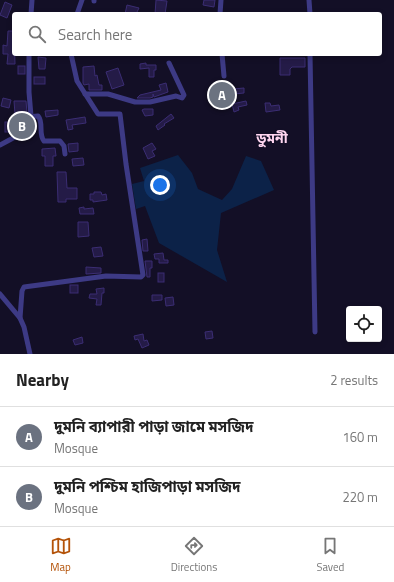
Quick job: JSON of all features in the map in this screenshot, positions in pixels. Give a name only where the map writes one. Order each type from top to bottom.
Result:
[{"type":"street","points":[[31,12],[32,0]]},
{"type":"street","points":[[78,12],[82,0]]},
{"type":"street","points":[[220,12],[221,0]]},
{"type":"street","points":[[309,0],[310,12]]},
{"type":"street","points":[[29,56],[31,116]]},
{"type":"street","points":[[20,318],[22,291],[24,287],[106,276],[141,277],[143,275],[120,114],[98,114],[77,81],[71,56]]},
{"type":"street","points":[[222,56],[224,76]]},
{"type":"street","points":[[310,56],[315,332]]},
{"type":"street","points":[[85,94],[108,94],[135,102],[150,102],[176,96],[182,98],[184,95],[169,63]]},
{"type":"street","points":[[0,145],[14,137],[16,132],[16,118],[31,116],[40,117],[41,137],[44,141],[60,141],[64,146],[65,154]]},
{"type":"street","points":[[0,294],[20,318],[24,327],[30,354]]},
{"type":"water","points":[[178,155],[192,173],[198,189],[222,200],[232,189],[246,156],[261,161],[274,190],[221,213],[217,250],[227,282],[159,243],[145,206],[136,209],[132,184],[144,181],[140,168]]},
{"type":"building","points":[[156,0],[167,1],[165,12],[155,12]]},
{"type":"building","points":[[204,0],[215,0],[214,7],[203,5]]},
{"type":"building","points":[[5,2],[12,5],[7,18],[0,15]]},
{"type":"building","points":[[127,5],[139,8],[137,12],[125,12]]},
{"type":"building","points":[[8,31],[12,31],[12,56],[15,56],[15,64],[7,64],[8,54],[3,54],[3,45],[7,46]]},
{"type":"building","points":[[38,57],[46,58],[45,69],[39,69]]},
{"type":"building","points":[[280,58],[305,58],[305,67],[292,67],[290,69],[290,75],[280,75]]},
{"type":"building","points":[[146,63],[146,65],[156,65],[154,77],[149,77],[149,68],[140,69],[140,64]]},
{"type":"building","points":[[18,66],[25,66],[25,74],[18,74]]},
{"type":"building","points":[[94,66],[95,76],[97,75],[99,85],[102,85],[102,90],[89,90],[89,84],[84,85],[83,83],[83,67]]},
{"type":"building","points":[[118,68],[124,85],[112,89],[106,72]]},
{"type":"building","points":[[34,77],[45,77],[45,84],[34,84]]},
{"type":"building","points":[[166,83],[168,92],[154,97],[153,94],[153,97],[150,98],[137,98],[140,95],[161,90],[159,85]]},
{"type":"building","points":[[244,88],[244,93],[234,94],[233,89]]},
{"type":"building","points":[[224,94],[231,94],[233,103],[226,104]]},
{"type":"building","points":[[3,98],[11,100],[9,108],[1,106]]},
{"type":"building","points":[[14,101],[26,101],[27,113],[15,114]]},
{"type":"building","points":[[246,101],[247,105],[238,107],[239,110],[234,112],[232,104]]},
{"type":"building","points":[[265,103],[270,103],[271,106],[279,105],[280,110],[266,112]]},
{"type":"building","points":[[153,109],[153,115],[145,116],[142,110]]},
{"type":"building","points":[[58,110],[58,115],[46,117],[45,111]]},
{"type":"building","points":[[171,114],[174,118],[158,130],[156,126]]},
{"type":"building","points":[[85,117],[86,123],[72,125],[73,129],[68,130],[66,120]]},
{"type":"building","points":[[28,121],[28,131],[20,132],[20,122]]},
{"type":"building","points":[[5,122],[12,122],[12,132],[5,132]]},
{"type":"building","points":[[78,143],[78,151],[69,152],[68,144]]},
{"type":"building","points":[[152,143],[156,149],[152,151],[155,156],[148,159],[143,148]]},
{"type":"building","points":[[55,148],[56,156],[53,156],[53,166],[45,166],[45,156],[42,156],[42,149]]},
{"type":"building","points":[[83,158],[84,165],[73,166],[72,159]]},
{"type":"building","points":[[57,172],[66,172],[67,188],[77,188],[77,199],[66,199],[66,202],[58,202]]},
{"type":"building","points":[[94,192],[101,192],[102,195],[106,194],[107,200],[93,202],[93,200],[90,200],[90,194],[94,194]]},
{"type":"building","points":[[84,207],[84,209],[93,208],[94,214],[80,214],[79,208]]},
{"type":"building","points":[[78,222],[88,222],[89,236],[78,237]]},
{"type":"building","points":[[147,239],[148,251],[143,251],[142,240]]},
{"type":"building","points":[[101,247],[103,256],[94,257],[92,248]]},
{"type":"building","points":[[163,253],[164,260],[168,260],[168,263],[159,263],[159,259],[155,259],[154,254]]},
{"type":"building","points":[[145,261],[152,261],[150,277],[147,277]]},
{"type":"building","points":[[86,267],[101,268],[101,273],[86,274]]},
{"type":"building","points":[[158,273],[164,273],[164,282],[158,282]]},
{"type":"building","points":[[70,285],[78,285],[78,293],[70,293]]},
{"type":"building","points":[[104,288],[101,305],[96,305],[97,299],[89,298],[90,294],[97,294],[96,289]]},
{"type":"building","points":[[152,295],[162,295],[162,300],[152,301]]},
{"type":"building","points":[[173,297],[174,305],[166,306],[165,298]]},
{"type":"building","points":[[212,331],[213,338],[206,339],[205,332]]},
{"type":"building","points":[[143,334],[144,341],[147,340],[149,345],[142,348],[138,339],[135,340],[134,336]]},
{"type":"building","points":[[82,337],[83,343],[75,345],[73,340]]},
{"type":"place","name":"দুমনি ব্যাপারী পাড়া জামে মসজিদ","points":[[222,95]]},
{"type":"place","name":"দুমনি পশ্চিম হাজিপাড়া মসজিদ","points":[[22,126]]},
{"type":"district","name":"ডুমনী","points":[[272,138]]}]
